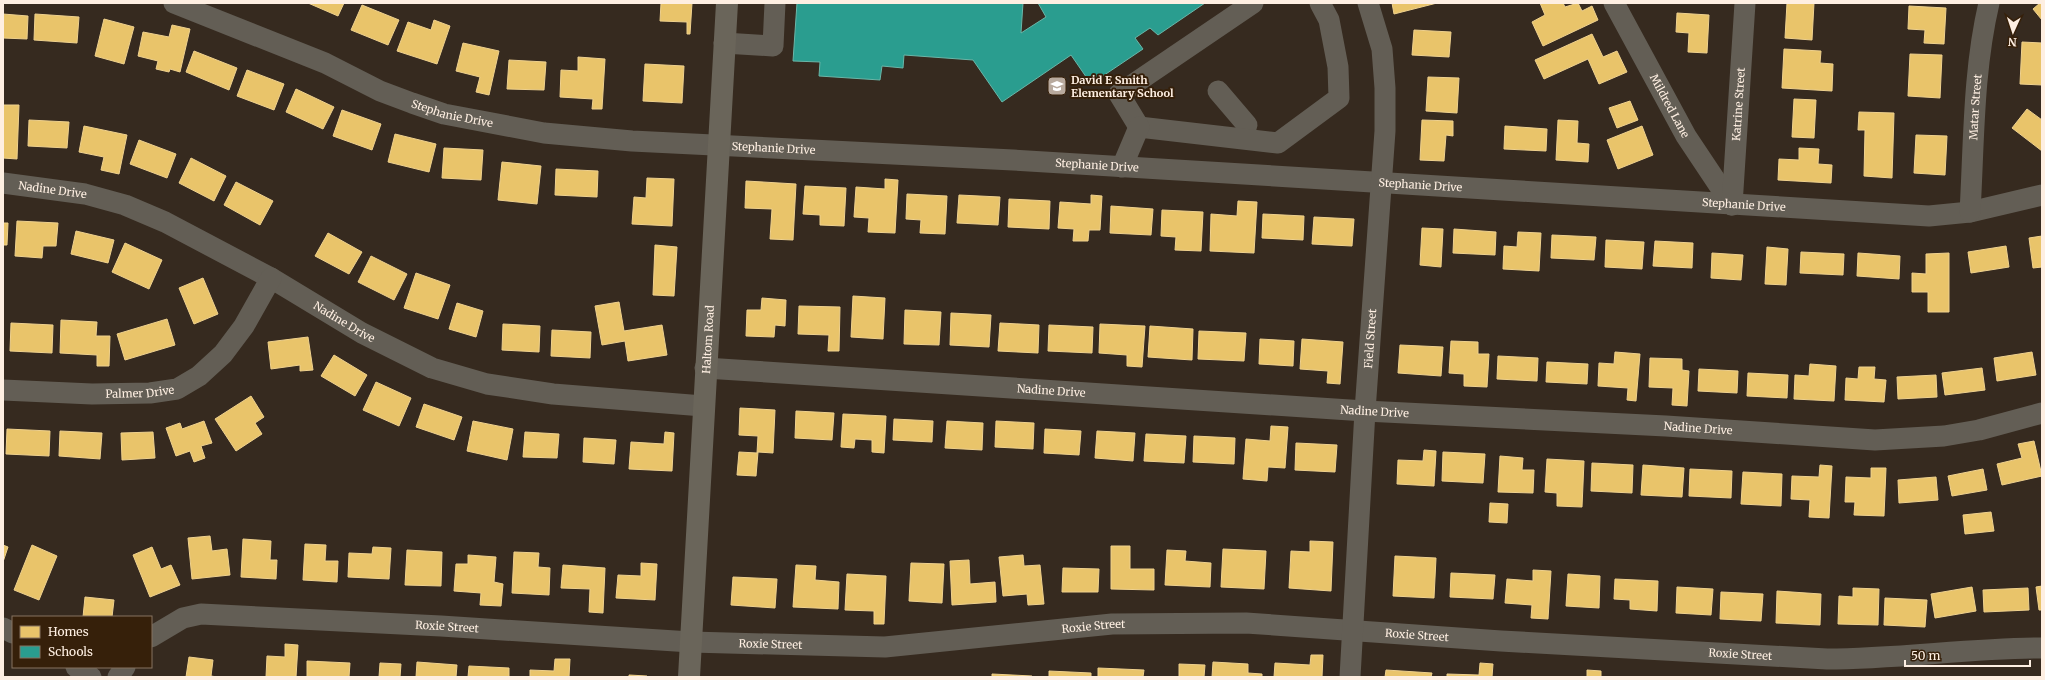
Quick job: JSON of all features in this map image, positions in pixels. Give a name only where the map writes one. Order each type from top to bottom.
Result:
[{"type":"main road","name":"Haltom Road","points":[[689,677],[705,368],[727,3]]},
{"type":"street","name":"Stephanie Drive","points":[[174,3],[325,63],[387,93],[444,114],[544,133],[632,141],[1122,167],[1381,184],[1929,216],[1970,212],[2042,194]]},
{"type":"street","points":[[724,43],[773,46],[775,3]]},
{"type":"street","points":[[1139,127],[1119,94],[1254,3]]},
{"type":"street","points":[[1139,127],[1278,143],[1339,98],[1338,67],[1331,28],[1329,20],[1320,3]]},
{"type":"street","name":"Field Street","points":[[1350,677],[1365,411],[1385,131],[1385,88],[1382,49],[1368,3]]},
{"type":"street","name":"Mildred Lane","points":[[1614,3],[1686,136],[1732,205]]},
{"type":"street","name":"Katrine Street","points":[[1732,205],[1745,3]]},
{"type":"street","name":"Matar Street","points":[[1970,212],[1977,77],[1982,33],[1989,3]]},
{"type":"street","points":[[1218,91],[1247,125]]},
{"type":"street","points":[[1122,167],[1139,127]]},
{"type":"street","name":"Nadine Drive","points":[[3,183],[86,194],[125,205],[166,222],[271,278],[362,333],[432,368],[487,384],[554,394],[703,406]]},
{"type":"street","name":"Palmer Drive","points":[[3,390],[92,394],[150,393],[177,389],[199,376],[223,354],[244,326],[271,278]]},
{"type":"street","name":"Nadine Drive","points":[[705,368],[1365,411],[1666,426],[1875,440],[1951,435],[1979,430],[2042,413]]},
{"type":"street","name":"Roxie Street","points":[[152,637],[183,618],[201,614],[442,626],[691,642],[885,647],[1112,624],[1246,623],[1509,642],[1827,659],[1868,659],[1999,648],[2042,648]]},
{"type":"street","points":[[3,628],[12,632]]},
{"type":"street","points":[[78,668],[91,677]]},
{"type":"street","points":[[118,677],[125,668]]},
{"type":"building: Homes","points":[[308,3],[344,3],[338,16]]},
{"type":"building: Homes","points":[[661,3],[692,3],[690,34],[687,34],[687,22],[660,21]]},
{"type":"building: Homes","points":[[1392,3],[1437,3],[1394,14]]},
{"type":"building: Homes","points":[[1540,3],[1563,3],[1565,7],[1578,3],[1582,11],[1592,6],[1598,20],[1543,46],[1532,22],[1545,15]]},
{"type":"building: Homes","points":[[1787,3],[1814,3],[1812,40],[1785,38]]},
{"type":"building: Homes","points":[[2042,3],[2042,20],[2033,9]]},
{"type":"building: Homes","points":[[362,5],[399,20],[388,45],[351,30]]},
{"type":"building: Homes","points":[[1909,6],[1946,8],[1944,44],[1924,43],[1925,30],[1908,29]]},
{"type":"building: Homes","points":[[1677,13],[1709,15],[1707,53],[1688,52],[1689,33],[1676,32]]},
{"type":"building: Homes","points":[[3,14],[28,16],[27,39],[3,38]]},
{"type":"building: Homes","points":[[35,14],[79,17],[77,43],[34,40]]},
{"type":"building: Homes","points":[[104,19],[134,27],[124,64],[95,56]]},
{"type":"building: Homes","points":[[434,20],[450,26],[437,64],[397,51],[408,22],[431,30]]},
{"type":"building: Homes","points":[[172,25],[190,29],[180,72],[170,69],[169,72],[156,69],[158,61],[138,56],[143,32],[169,37]]},
{"type":"building: Homes","points":[[1414,30],[1451,32],[1449,57],[1412,55]]},
{"type":"building: Homes","points":[[1592,34],[1603,57],[1617,51],[1627,72],[1599,84],[1588,59],[1544,79],[1535,60]]},
{"type":"building: Homes","points":[[2022,42],[2042,43],[2042,85],[2020,84]]},
{"type":"building: Homes","points":[[463,43],[499,51],[489,95],[476,92],[480,77],[456,71]]},
{"type":"building: Homes","points":[[1784,49],[1821,51],[1820,63],[1833,64],[1832,91],[1782,88]]},
{"type":"building: Homes","points":[[194,51],[237,68],[229,90],[186,72]]},
{"type":"building: Homes","points":[[1910,54],[1942,55],[1940,98],[1908,96]]},
{"type":"building: Homes","points":[[578,57],[605,59],[602,109],[592,109],[593,99],[560,97],[561,70],[578,71]]},
{"type":"building: Homes","points":[[509,60],[546,62],[544,90],[507,89]]},
{"type":"building: Homes","points":[[645,64],[684,66],[682,103],[643,101]]},
{"type":"building: Homes","points":[[247,70],[284,84],[274,110],[237,96]]},
{"type":"building: Homes","points":[[1428,77],[1459,78],[1457,113],[1426,111]]},
{"type":"building: Homes","points":[[296,89],[334,107],[323,129],[286,112]]},
{"type":"building: Homes","points":[[1794,99],[1816,100],[1814,138],[1792,137]]},
{"type":"building: Homes","points":[[1630,101],[1638,120],[1617,128],[1609,108]]},
{"type":"building: Homes","points":[[3,105],[19,105],[17,159],[3,158]]},
{"type":"building: Homes","points":[[2027,109],[2042,120],[2042,151],[2012,128]]},
{"type":"building: Homes","points":[[342,110],[381,124],[372,150],[333,136]]},
{"type":"building: Homes","points":[[1859,112],[1894,113],[1892,178],[1864,176],[1865,130],[1858,130]]},
{"type":"building: Homes","points":[[29,120],[69,122],[67,148],[28,146]]},
{"type":"building: Homes","points":[[1422,120],[1453,121],[1453,136],[1446,135],[1444,161],[1420,160]]},
{"type":"building: Homes","points":[[1558,120],[1578,121],[1577,143],[1589,144],[1588,162],[1556,160]]},
{"type":"building: Homes","points":[[84,126],[127,135],[119,174],[101,170],[104,157],[79,152]]},
{"type":"building: Homes","points":[[1505,126],[1547,129],[1546,151],[1504,149]]},
{"type":"building: Homes","points":[[1642,126],[1653,155],[1618,169],[1607,140]]},
{"type":"building: Homes","points":[[395,134],[436,144],[429,172],[388,162]]},
{"type":"building: Homes","points":[[1916,135],[1947,136],[1945,175],[1914,173]]},
{"type":"building: Homes","points":[[139,140],[176,154],[167,178],[130,164]]},
{"type":"building: Homes","points":[[444,148],[483,150],[481,180],[442,178]]},
{"type":"building: Homes","points":[[1799,148],[1819,149],[1818,164],[1832,165],[1831,183],[1778,180],[1779,159],[1799,160]]},
{"type":"building: Homes","points":[[191,158],[226,176],[214,201],[179,183]]},
{"type":"building: Homes","points":[[502,162],[541,166],[537,204],[498,200]]},
{"type":"building: Homes","points":[[556,169],[598,171],[597,197],[555,195]]},
{"type":"building: Homes","points":[[647,178],[674,179],[672,226],[632,224],[634,197],[646,198]]},
{"type":"building: Homes","points":[[885,179],[898,180],[895,233],[868,232],[869,218],[854,217],[856,187],[885,189]]},
{"type":"building: Homes","points":[[746,181],[796,184],[793,240],[770,239],[772,209],[745,208]]},
{"type":"building: Homes","points":[[236,182],[273,201],[260,225],[224,205]]},
{"type":"building: Homes","points":[[805,186],[846,188],[844,226],[820,225],[820,215],[803,214]]},
{"type":"building: Homes","points":[[907,194],[947,196],[945,234],[920,233],[921,220],[906,219]]},
{"type":"building: Homes","points":[[959,195],[1000,197],[998,225],[957,223]]},
{"type":"building: Homes","points":[[1091,195],[1102,196],[1100,230],[1089,230],[1088,241],[1073,241],[1074,229],[1058,228],[1060,202],[1091,204]]},
{"type":"building: Homes","points":[[1009,199],[1050,201],[1049,229],[1008,227]]},
{"type":"building: Homes","points":[[1238,201],[1257,202],[1254,253],[1210,251],[1211,214],[1237,216]]},
{"type":"building: Homes","points":[[1111,206],[1153,209],[1151,235],[1110,233]]},
{"type":"building: Homes","points":[[1162,210],[1203,212],[1201,251],[1175,250],[1176,237],[1161,236]]},
{"type":"building: Homes","points":[[1263,214],[1304,216],[1303,240],[1262,238]]},
{"type":"building: Homes","points":[[1314,217],[1354,219],[1352,246],[1312,244]]},
{"type":"building: Homes","points":[[17,221],[58,223],[56,246],[43,246],[42,258],[15,256]]},
{"type":"building: Homes","points":[[3,223],[8,223],[7,245],[3,245]]},
{"type":"building: Homes","points":[[1422,228],[1443,229],[1441,267],[1420,265]]},
{"type":"building: Homes","points":[[1454,229],[1496,232],[1495,255],[1453,253]]},
{"type":"building: Homes","points":[[76,231],[114,240],[108,263],[71,254]]},
{"type":"building: Homes","points":[[1518,232],[1541,233],[1539,271],[1503,269],[1504,246],[1517,247]]},
{"type":"building: Homes","points":[[328,233],[362,252],[349,274],[315,256]]},
{"type":"building: Homes","points":[[1552,235],[1596,237],[1594,260],[1551,258]]},
{"type":"building: Homes","points":[[2042,236],[2042,267],[2033,268],[2029,238]]},
{"type":"building: Homes","points":[[1606,240],[1644,242],[1642,269],[1605,267]]},
{"type":"building: Homes","points":[[1655,241],[1693,243],[1692,268],[1653,266]]},
{"type":"building: Homes","points":[[125,243],[162,260],[149,289],[112,272]]},
{"type":"building: Homes","points":[[655,245],[677,247],[674,296],[653,295]]},
{"type":"building: Homes","points":[[2006,246],[2009,267],[1971,273],[1968,252]]},
{"type":"building: Homes","points":[[1767,247],[1788,249],[1786,285],[1765,284]]},
{"type":"building: Homes","points":[[1801,252],[1844,254],[1843,275],[1800,273]]},
{"type":"building: Homes","points":[[1712,253],[1743,255],[1741,280],[1711,278]]},
{"type":"building: Homes","points":[[1858,253],[1900,256],[1899,279],[1857,276]]},
{"type":"building: Homes","points":[[1949,253],[1949,312],[1928,312],[1928,292],[1912,292],[1912,273],[1926,274],[1926,254]]},
{"type":"building: Homes","points":[[371,256],[407,274],[394,300],[358,282]]},
{"type":"building: Homes","points":[[416,273],[450,285],[438,319],[404,308]]},
{"type":"building: Homes","points":[[203,278],[218,314],[194,324],[179,288]]},
{"type":"building: Homes","points":[[853,296],[885,298],[883,339],[851,337]]},
{"type":"building: Homes","points":[[762,298],[786,300],[785,326],[775,325],[774,337],[746,336],[747,310],[761,310]]},
{"type":"building: Homes","points":[[619,302],[624,331],[662,325],[667,355],[628,361],[625,341],[602,345],[595,306]]},
{"type":"building: Homes","points":[[457,303],[483,311],[476,337],[449,329]]},
{"type":"building: Homes","points":[[799,306],[840,307],[839,351],[828,351],[829,335],[798,334]]},
{"type":"building: Homes","points":[[905,310],[941,312],[939,345],[904,344]]},
{"type":"building: Homes","points":[[951,313],[991,315],[989,347],[950,345]]},
{"type":"building: Homes","points":[[167,319],[175,345],[125,360],[117,334]]},
{"type":"building: Homes","points":[[61,320],[97,322],[96,336],[110,336],[109,366],[97,366],[97,355],[60,353]]},
{"type":"building: Homes","points":[[11,323],[53,325],[52,353],[10,351]]},
{"type":"building: Homes","points":[[1000,323],[1039,325],[1038,353],[998,351]]},
{"type":"building: Homes","points":[[503,324],[540,326],[539,352],[502,350]]},
{"type":"building: Homes","points":[[1100,324],[1145,326],[1142,367],[1127,366],[1127,355],[1099,353]]},
{"type":"building: Homes","points":[[1049,325],[1093,327],[1092,353],[1048,351]]},
{"type":"building: Homes","points":[[1150,326],[1193,329],[1192,360],[1148,357]]},
{"type":"building: Homes","points":[[552,330],[591,332],[590,358],[551,356]]},
{"type":"building: Homes","points":[[1199,331],[1246,333],[1244,361],[1198,359]]},
{"type":"building: Homes","points":[[308,337],[313,370],[300,371],[300,365],[271,369],[268,342]]},
{"type":"building: Homes","points":[[1260,339],[1294,341],[1293,366],[1259,364]]},
{"type":"building: Homes","points":[[1302,339],[1343,342],[1340,384],[1327,383],[1328,371],[1300,369]]},
{"type":"building: Homes","points":[[1451,341],[1478,342],[1478,354],[1489,354],[1487,387],[1464,386],[1464,374],[1449,373]]},
{"type":"building: Homes","points":[[1400,345],[1443,347],[1441,376],[1398,373]]},
{"type":"building: Homes","points":[[1615,352],[1640,354],[1636,401],[1627,400],[1628,388],[1598,386],[1599,363],[1614,364]]},
{"type":"building: Homes","points":[[2032,352],[2036,375],[1997,381],[1994,358]]},
{"type":"building: Homes","points":[[334,355],[367,375],[355,396],[321,376]]},
{"type":"building: Homes","points":[[1498,356],[1538,358],[1537,381],[1497,379]]},
{"type":"building: Homes","points":[[1650,358],[1682,359],[1682,370],[1689,371],[1687,406],[1672,405],[1673,388],[1649,387]]},
{"type":"building: Homes","points":[[1547,362],[1588,364],[1587,384],[1546,382]]},
{"type":"building: Homes","points":[[1810,364],[1836,366],[1834,401],[1794,399],[1795,375],[1809,376]]},
{"type":"building: Homes","points":[[1859,367],[1875,367],[1874,379],[1886,380],[1884,402],[1845,400],[1846,378],[1858,379]]},
{"type":"building: Homes","points":[[1982,368],[1985,390],[1945,395],[1942,373]]},
{"type":"building: Homes","points":[[1699,369],[1738,371],[1737,393],[1698,391]]},
{"type":"building: Homes","points":[[1748,373],[1788,375],[1787,398],[1747,396]]},
{"type":"building: Homes","points":[[1936,375],[1937,397],[1898,399],[1897,377]]},
{"type":"building: Homes","points":[[376,382],[411,398],[399,426],[363,410]]},
{"type":"building: Homes","points":[[251,396],[264,417],[255,423],[262,434],[236,451],[215,419]]},
{"type":"building: Homes","points":[[424,404],[462,417],[454,440],[416,427]]},
{"type":"building: Homes","points":[[740,408],[775,410],[773,453],[758,452],[756,476],[737,475],[739,452],[757,453],[758,436],[739,435]]},
{"type":"building: Homes","points":[[796,411],[834,413],[832,440],[795,438]]},
{"type":"building: Homes","points":[[843,414],[886,416],[884,453],[872,452],[872,440],[855,439],[854,448],[841,447]]},
{"type":"building: Homes","points":[[894,419],[933,421],[932,442],[893,440]]},
{"type":"building: Homes","points":[[204,421],[212,443],[201,446],[205,458],[194,462],[190,451],[176,456],[166,428],[180,423],[182,429]]},
{"type":"building: Homes","points":[[473,421],[513,429],[507,460],[467,451]]},
{"type":"building: Homes","points":[[947,421],[983,423],[982,450],[945,448]]},
{"type":"building: Homes","points":[[996,421],[1034,423],[1033,449],[995,447]]},
{"type":"building: Homes","points":[[1271,426],[1288,427],[1285,468],[1268,467],[1267,481],[1243,479],[1246,439],[1270,441]]},
{"type":"building: Homes","points":[[7,429],[50,431],[49,456],[6,454]]},
{"type":"building: Homes","points":[[1045,429],[1081,431],[1079,455],[1044,453]]},
{"type":"building: Homes","points":[[60,431],[102,433],[100,459],[59,456]]},
{"type":"building: Homes","points":[[1097,431],[1135,433],[1133,461],[1095,458]]},
{"type":"building: Homes","points":[[153,432],[155,458],[122,460],[121,433]]},
{"type":"building: Homes","points":[[525,432],[559,434],[557,458],[523,457]]},
{"type":"building: Homes","points":[[665,432],[674,433],[672,471],[629,469],[631,442],[664,444]]},
{"type":"building: Homes","points":[[1146,434],[1186,436],[1184,463],[1144,461]]},
{"type":"building: Homes","points":[[1194,436],[1235,438],[1234,464],[1193,462]]},
{"type":"building: Homes","points":[[584,438],[616,440],[614,464],[583,462]]},
{"type":"building: Homes","points":[[2034,441],[2042,476],[2002,485],[1997,464],[2022,458],[2018,444]]},
{"type":"building: Homes","points":[[1296,443],[1337,445],[1335,472],[1295,470]]},
{"type":"building: Homes","points":[[1424,450],[1436,451],[1434,486],[1397,484],[1398,460],[1423,461]]},
{"type":"building: Homes","points":[[1443,452],[1485,454],[1483,483],[1442,481]]},
{"type":"building: Homes","points":[[1500,456],[1523,458],[1522,470],[1534,470],[1533,493],[1498,492]]},
{"type":"building: Homes","points":[[1547,459],[1584,461],[1582,507],[1557,506],[1557,493],[1545,492]]},
{"type":"building: Homes","points":[[1592,463],[1633,465],[1632,493],[1591,491]]},
{"type":"building: Homes","points":[[1643,465],[1684,468],[1682,497],[1641,495]]},
{"type":"building: Homes","points":[[1820,465],[1832,466],[1829,518],[1809,517],[1810,500],[1791,499],[1792,476],[1819,477]]},
{"type":"building: Homes","points":[[1871,468],[1886,468],[1884,516],[1854,515],[1855,502],[1845,502],[1846,477],[1871,478]]},
{"type":"building: Homes","points":[[1690,469],[1732,471],[1731,498],[1689,496]]},
{"type":"building: Homes","points":[[1983,469],[1987,490],[1952,496],[1948,476]]},
{"type":"building: Homes","points":[[1743,472],[1782,474],[1781,506],[1741,504]]},
{"type":"building: Homes","points":[[1936,477],[1938,500],[1899,503],[1898,480]]},
{"type":"building: Homes","points":[[1490,503],[1508,504],[1507,523],[1489,522]]},
{"type":"building: Homes","points":[[1991,512],[1994,531],[1965,534],[1963,515]]},
{"type":"building: Homes","points":[[210,536],[212,551],[227,549],[230,575],[192,579],[188,538]]},
{"type":"building: Homes","points":[[243,539],[271,541],[270,560],[277,560],[276,579],[241,577]]},
{"type":"building: Homes","points":[[1310,541],[1333,542],[1331,591],[1289,588],[1291,551],[1310,552]]},
{"type":"building: Homes","points":[[305,544],[326,545],[325,561],[338,561],[337,582],[303,580]]},
{"type":"building: Homes","points":[[3,545],[8,547],[3,562]]},
{"type":"building: Homes","points":[[32,545],[57,556],[39,600],[14,590]]},
{"type":"building: Homes","points":[[1111,546],[1130,546],[1130,569],[1154,569],[1154,590],[1111,589]]},
{"type":"building: Homes","points":[[152,547],[161,569],[171,565],[180,585],[150,597],[133,555]]},
{"type":"building: Homes","points":[[373,547],[391,548],[389,579],[348,577],[349,553],[372,554]]},
{"type":"building: Homes","points":[[1223,549],[1266,551],[1264,589],[1221,587]]},
{"type":"building: Homes","points":[[407,550],[442,552],[441,586],[405,585]]},
{"type":"building: Homes","points":[[1167,550],[1186,551],[1185,561],[1211,563],[1210,587],[1165,585]]},
{"type":"building: Homes","points":[[514,552],[539,553],[538,567],[550,568],[549,595],[512,593]]},
{"type":"building: Homes","points":[[468,555],[496,557],[494,582],[503,584],[501,606],[480,605],[481,593],[454,591],[456,564],[468,564]]},
{"type":"building: Homes","points":[[1023,555],[1024,566],[1040,565],[1044,604],[1028,605],[1027,594],[1003,596],[999,557]]},
{"type":"building: Homes","points":[[1395,556],[1436,558],[1434,598],[1393,596]]},
{"type":"building: Homes","points":[[969,560],[970,584],[995,582],[996,602],[952,605],[950,561]]},
{"type":"building: Homes","points":[[641,563],[657,564],[655,600],[616,598],[618,575],[641,576]]},
{"type":"building: Homes","points":[[911,563],[944,564],[942,603],[909,601]]},
{"type":"building: Homes","points":[[563,565],[605,568],[603,613],[589,612],[590,589],[561,588]]},
{"type":"building: Homes","points":[[796,565],[816,566],[815,580],[839,582],[838,609],[793,607]]},
{"type":"building: Homes","points":[[1063,568],[1099,569],[1098,592],[1062,592]]},
{"type":"building: Homes","points":[[1533,570],[1551,571],[1548,619],[1531,618],[1532,605],[1505,603],[1507,579],[1533,581]]},
{"type":"building: Homes","points":[[1451,573],[1495,575],[1493,599],[1450,597]]},
{"type":"building: Homes","points":[[847,574],[886,576],[884,624],[874,624],[874,611],[845,610]]},
{"type":"building: Homes","points":[[1568,574],[1600,576],[1599,608],[1566,606]]},
{"type":"building: Homes","points":[[733,577],[777,579],[775,608],[731,605]]},
{"type":"building: Homes","points":[[1615,579],[1658,581],[1657,611],[1630,609],[1630,600],[1614,599]]},
{"type":"building: Homes","points":[[2042,586],[2042,610],[2039,610],[2036,587]]},
{"type":"building: Homes","points":[[1677,587],[1713,589],[1711,615],[1676,613]]},
{"type":"building: Homes","points":[[1972,587],[1976,611],[1935,618],[1931,594]]},
{"type":"building: Homes","points":[[1853,588],[1879,589],[1878,625],[1838,624],[1839,596],[1853,597]]},
{"type":"building: Homes","points":[[2028,588],[2029,610],[1984,612],[1983,590]]},
{"type":"building: Homes","points":[[1777,591],[1821,594],[1820,625],[1776,623]]},
{"type":"building: Homes","points":[[1721,592],[1763,594],[1761,621],[1720,619]]},
{"type":"building: Homes","points":[[85,597],[114,600],[112,616],[83,616]]},
{"type":"building: Homes","points":[[1885,598],[1927,600],[1925,627],[1884,625]]},
{"type":"building: Homes","points":[[285,644],[298,645],[296,677],[266,677],[267,656],[285,657]]},
{"type":"building: Homes","points":[[1311,655],[1323,655],[1322,677],[1274,677],[1275,663],[1310,665]]},
{"type":"building: Homes","points":[[189,657],[213,660],[211,676],[217,677],[186,677]]},
{"type":"building: Homes","points":[[555,659],[570,659],[569,677],[530,677],[530,670],[554,671]]},
{"type":"building: Homes","points":[[307,661],[350,663],[349,677],[307,677]]},
{"type":"building: Homes","points":[[417,662],[457,665],[456,677],[416,677]]},
{"type":"building: Homes","points":[[1213,662],[1248,664],[1248,673],[1262,674],[1262,677],[1212,677]]},
{"type":"building: Homes","points":[[380,663],[401,664],[400,677],[379,677]]},
{"type":"building: Homes","points":[[1480,663],[1493,664],[1492,677],[1447,677],[1447,674],[1479,675]]},
{"type":"building: Homes","points":[[1179,664],[1205,665],[1204,677],[1179,677]]},
{"type":"building: Homes","points":[[469,666],[509,668],[509,677],[468,677]]},
{"type":"building: Homes","points":[[1098,668],[1144,670],[1143,677],[1098,677]]},
{"type":"building: Homes","points":[[1386,670],[1432,673],[1431,677],[1385,677]]},
{"type":"building: Homes","points":[[1587,670],[1601,671],[1601,677],[1587,677]]},
{"type":"building: Homes","points":[[1049,671],[1091,673],[1091,677],[1049,677]]},
{"type":"building: Homes","points":[[992,674],[1032,676],[1032,677],[992,677]]},
{"type":"building: Homes","points":[[629,675],[647,676],[647,677],[629,677]]},
{"type":"building: Schools","points":[[797,3],[1023,3],[1021,33],[1046,17],[1038,3],[1205,3],[1158,35],[1150,28],[1135,38],[1143,49],[1091,84],[1071,55],[1002,102],[973,60],[904,55],[903,68],[882,66],[880,80],[819,76],[820,62],[793,61]]},
{"type":"place","name":"David E Smith Elementary School","points":[[1057,86]]}]
